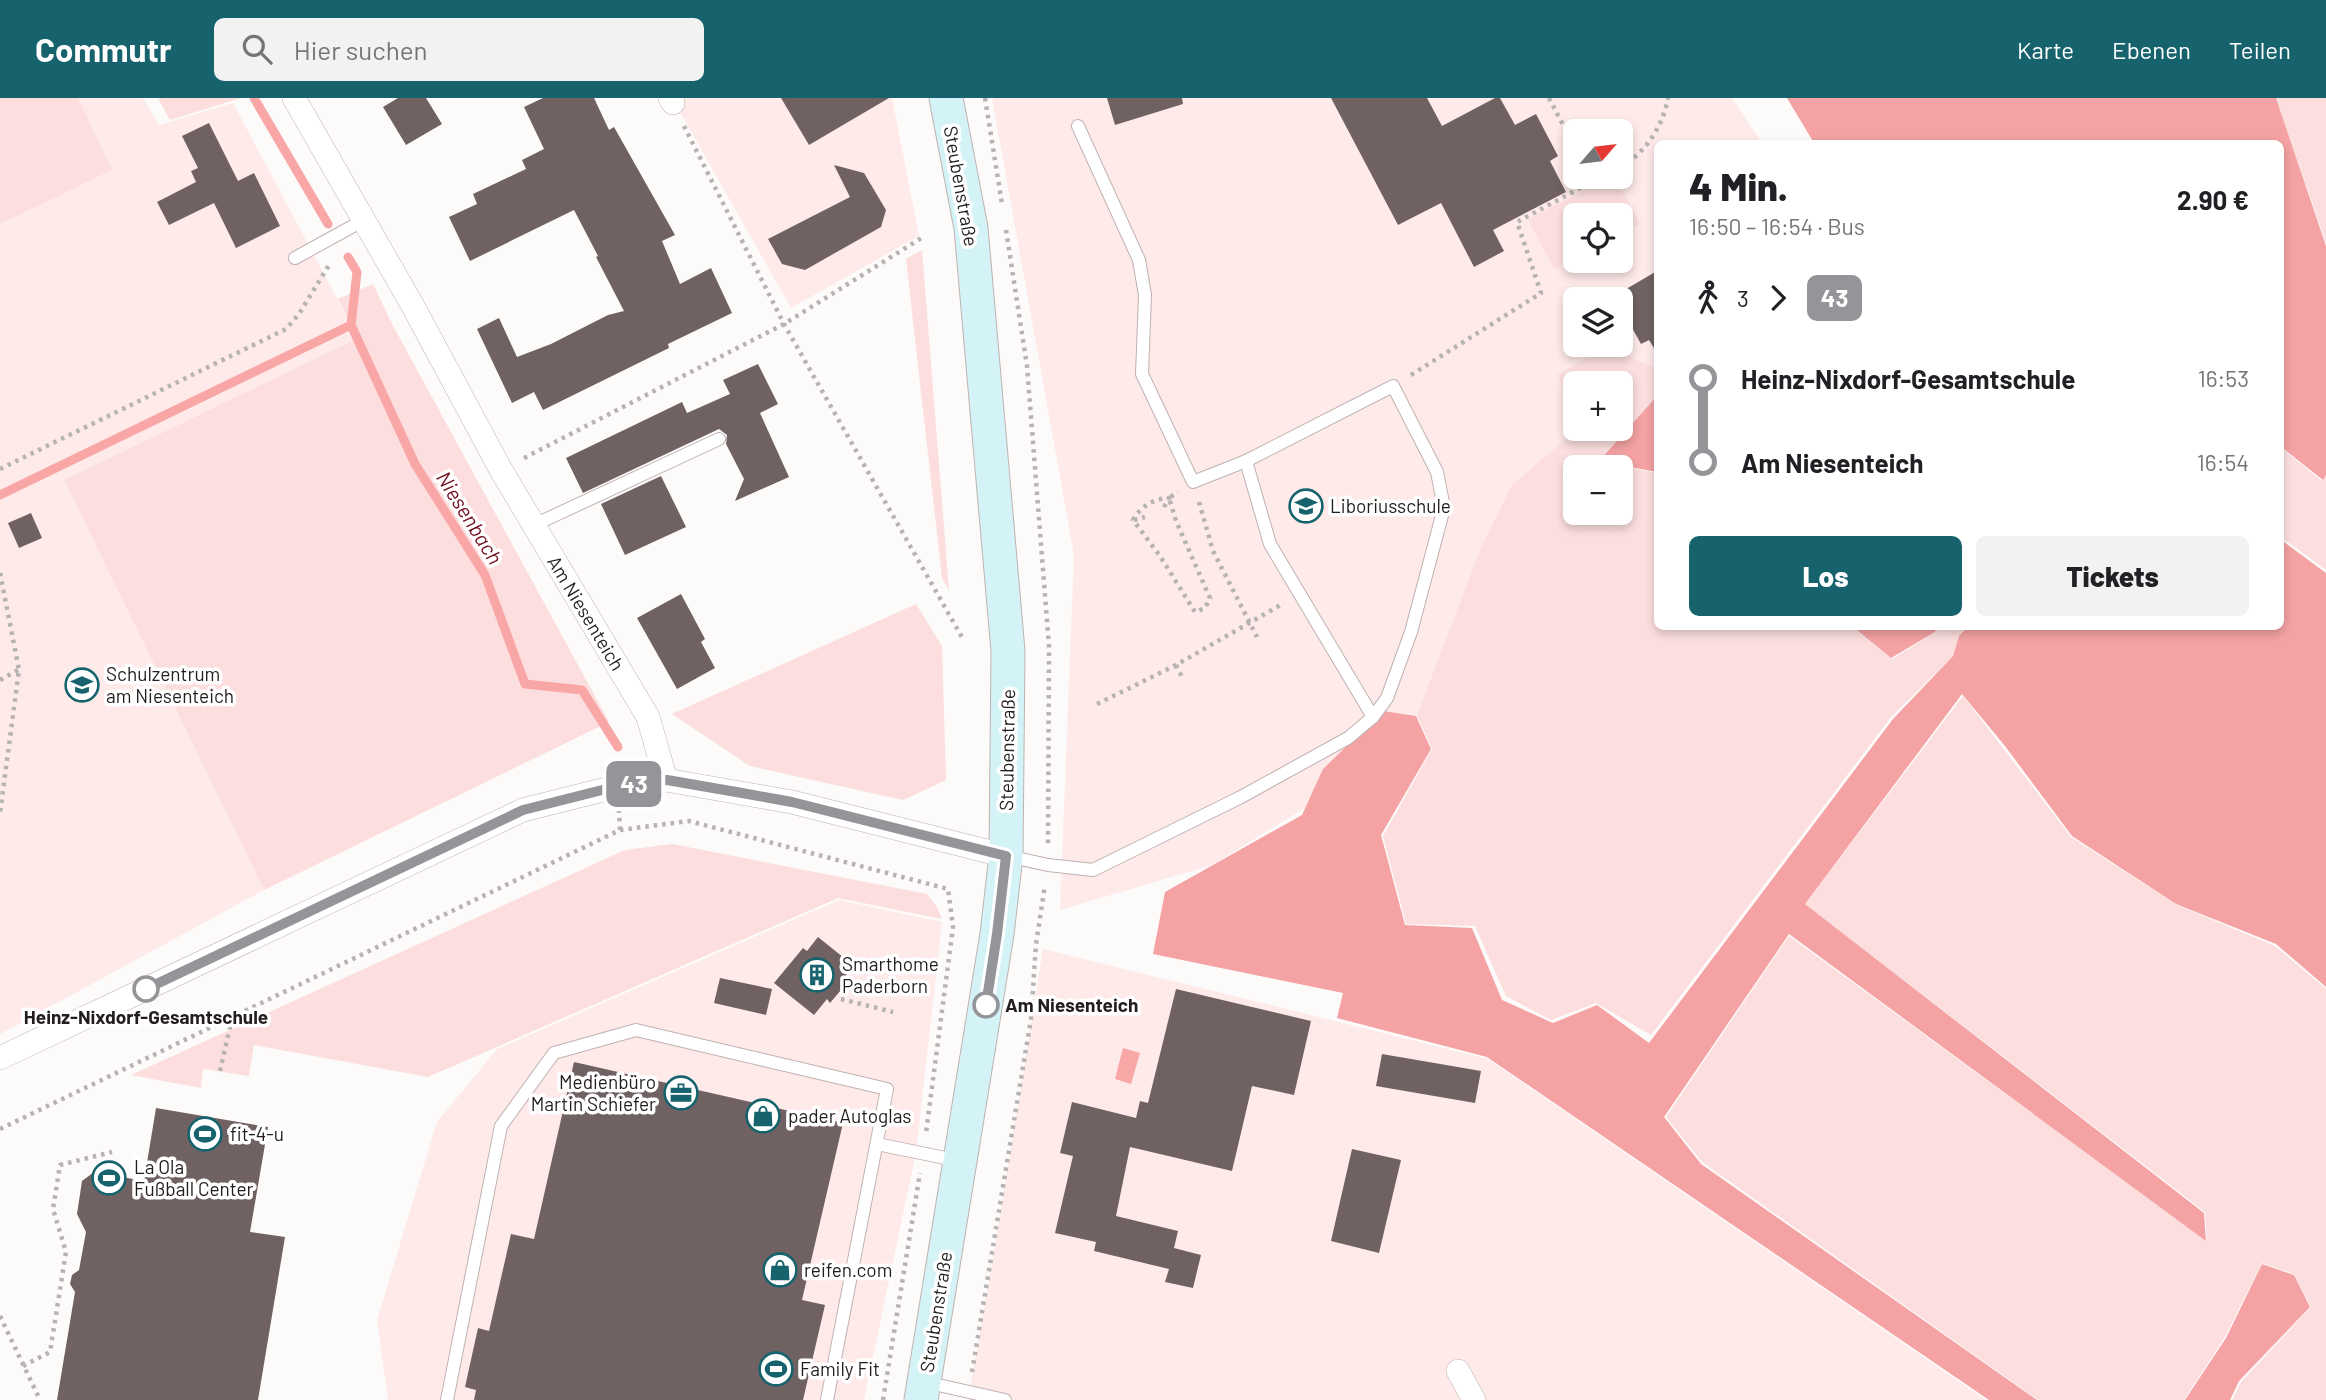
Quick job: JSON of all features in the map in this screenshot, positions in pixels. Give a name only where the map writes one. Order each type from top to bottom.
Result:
[{"type":"street","name":"Am Niesenteich","points":[[294,98],[501,470],[648,718],[667,780]]},
{"type":"street","name":"Steubenstraße","points":[[923,1391],[997,934],[1006,856],[1009,722],[1007,638],[971,228],[946,98]]},
{"type":"street","points":[[0,1058],[523,810],[618,786],[667,780],[792,802],[1006,856]]},
{"type":"street","points":[[1458,1371],[1474,1400]]},
{"type":"lane","points":[[1006,856],[1048,865],[1093,870],[1241,797],[1348,738],[1373,717],[1387,698],[1411,632],[1444,508],[1437,472],[1393,386],[1246,461],[1194,482],[1142,374],[1145,295],[1139,260],[1078,126]]},
{"type":"lane","points":[[295,258],[364,220]]},
{"type":"lane","points":[[534,525],[719,439]]},
{"type":"lane","points":[[1246,461],[1270,544],[1373,717]]},
{"type":"lane","points":[[447,1400],[501,1126],[554,1053],[636,1030],[887,1089],[827,1400]]},
{"type":"lane","points":[[877,1144],[960,1161]]},
{"type":"lane","points":[[923,1391],[969,1392],[1005,1400]]},
{"type":"path","points":[[985,98],[1002,205]]},
{"type":"path","points":[[1549,98],[1563,125]]},
{"type":"path","points":[[1633,159],[1650,142],[1668,98]]},
{"type":"path","points":[[671,100],[785,324],[963,639]]},
{"type":"path","points":[[1393,386],[1541,293],[1517,222],[1574,189]]},
{"type":"path","points":[[969,1392],[1031,1019],[1036,944],[1048,865],[1049,646],[1027,366],[1004,218]]},
{"type":"path","points":[[501,470],[785,324],[923,237]]},
{"type":"path","points":[[0,468],[286,329],[299,314],[330,263],[336,259]]},
{"type":"path","points":[[1164,507],[1169,498],[1194,482],[1213,551],[1257,637]]},
{"type":"path","points":[[1133,520],[1140,509],[1159,498],[1169,498]]},
{"type":"path","points":[[1133,520],[1195,611],[1205,608],[1210,598],[1176,521],[1169,498]]},
{"type":"path","points":[[1133,520],[1144,517]]},
{"type":"path","points":[[0,573],[19,670],[0,813]]},
{"type":"path","points":[[1097,704],[1175,665],[1300,594]]},
{"type":"path","points":[[1175,665],[1183,679]]},
{"type":"path","points":[[0,680],[19,670]]},
{"type":"path","points":[[618,786],[620,830]]},
{"type":"path","points":[[0,1129],[620,830],[689,821],[948,889],[953,927]]},
{"type":"path","points":[[841,999],[893,1012]]},
{"type":"path","points":[[220,1071],[232,1017]]},
{"type":"path","points":[[23,1366],[50,1352],[66,1252],[52,1209],[60,1165],[112,1153]]},
{"type":"path","points":[[1,1319],[40,1400]]},
{"type":"shaded area","name":"Schulzentrum am Niesenteich","points":[[0,98],[143,98],[159,125],[233,103],[358,338],[64,480],[264,890],[0,1034]]},
{"type":"shaded area","points":[[0,98],[78,98],[112,170],[0,224]]},
{"type":"shaded area","points":[[158,98],[241,98],[170,120]]},
{"type":"shaded area","points":[[672,98],[892,98],[919,236],[791,308]]},
{"type":"shaded area","name":"Liboriusschule","points":[[992,98],[1732,98],[1760,140],[1654,140],[1654,387],[1633,384],[1633,371],[1563,371],[1563,441],[1605,441],[1589,455],[1563,455],[1563,487],[1437,701],[1363,770],[1212,865],[1060,910],[1074,555]]},
{"type":"shaded area","points":[[1787,98],[2276,98],[2326,246],[2326,475],[2323,480],[2284,449],[2284,140],[1812,140]]},
{"type":"shaded area","points":[[2276,98],[2326,98],[2326,243]]},
{"type":"shaded area","points":[[1586,189],[1621,189],[1629,203],[1563,203],[1563,264],[1554,269],[1528,219]]},
{"type":"shaded area","points":[[1633,211],[1640,224],[1633,228]]},
{"type":"shaded area","points":[[922,250],[949,590],[942,578],[906,259]]},
{"type":"shaded area","points":[[373,284],[391,322],[609,722],[264,890],[64,480],[358,338],[338,299]]},
{"type":"shaded area","points":[[1588,357],[1630,357],[1654,368],[1654,399],[1633,423],[1633,371],[1565,371]]},
{"type":"shaded area","points":[[1563,372],[1563,388],[1558,375]]},
{"type":"shaded area","points":[[1654,399],[1654,471],[1633,467],[1633,455],[1604,455],[1617,441],[1633,441],[1633,423]]},
{"type":"shaded area","points":[[1564,441],[1617,441],[1604,455],[1563,455],[1563,525],[1633,525],[1633,468],[1654,472],[1654,630],[1856,630],[1892,659],[1937,630],[1964,630],[1953,656],[1891,717],[1651,1035],[1596,1003],[1551,1020],[1506,996],[1475,926],[1406,924],[1383,836],[1432,749],[1417,715],[1481,548],[1512,485]]},
{"type":"shaded area","points":[[2284,450],[2322,481],[2326,475],[2326,570],[2284,539]]},
{"type":"shaded area","points":[[2284,542],[2326,573],[2326,987],[2276,944],[2176,904],[2072,836],[2005,746],[1962,694],[1805,904],[2204,1213],[2206,1241],[1789,934],[1664,1117],[1701,1164],[2037,1400],[1989,1400],[1487,1057],[1337,1018],[1343,993],[1153,954],[1165,892],[1302,815],[1323,769],[1383,711],[1416,716],[1431,749],[1381,835],[1405,925],[1472,928],[1502,1000],[1553,1023],[1597,1005],[1649,1043],[1893,719],[1953,656],[1959,636],[1964,630],[2284,630]]},
{"type":"shaded area","points":[[916,604],[942,646],[946,780],[903,800],[750,766],[672,714]]},
{"type":"shaded area","points":[[1857,630],[1936,630],[1935,632],[1891,658]]},
{"type":"shaded area","points":[[1963,696],[2071,837],[2177,905],[2275,946],[2326,989],[2326,1400],[2232,1400],[2241,1382],[2311,1307],[2294,1274],[2262,1263],[2225,1337],[2184,1400],[2038,1400],[1702,1162],[1666,1117],[1789,936],[2207,1241],[2205,1212],[1805,904]]},
{"type":"shaded area","points":[[672,844],[927,894],[942,919],[838,898],[428,1077],[254,1045],[249,1076],[203,1069],[201,1088],[131,1075],[625,850]]},
{"type":"shaded area","points":[[839,900],[942,922],[916,1152],[864,1400],[388,1400],[377,1320],[437,1122],[497,1049]]},
{"type":"shaded area","points":[[1043,949],[1488,1059],[1986,1400],[968,1400]]},
{"type":"shaded area","points":[[1123,1048],[1140,1053],[1131,1084],[1115,1079]]},
{"type":"shaded area","points":[[2262,1264],[2294,1275],[2310,1307],[2239,1381],[2230,1400],[2185,1400],[2226,1338]]},
{"type":"building","points":[[398,98],[426,98],[442,124],[406,145],[383,107]]},
{"type":"building","points":[[543,98],[594,98],[609,130],[614,127],[675,235],[662,241],[680,284],[711,268],[732,313],[668,344],[669,348],[543,410],[534,392],[512,403],[477,329],[499,318],[517,357],[551,344],[608,315],[624,311],[596,257],[598,256],[574,210],[470,261],[449,217],[477,204],[473,194],[526,169],[522,160],[544,149],[524,107]]},
{"type":"building","points":[[781,98],[889,98],[809,145]]},
{"type":"building","points":[[1107,98],[1182,98],[1183,104],[1115,125]]},
{"type":"building","points":[[1331,98],[1427,98],[1442,126],[1495,98],[1500,98],[1515,125],[1536,114],[1558,156],[1550,161],[1566,192],[1493,230],[1504,251],[1474,267],[1441,203],[1398,225]]},
{"type":"building","points":[[209,123],[238,181],[254,173],[280,226],[236,248],[214,203],[169,225],[157,202],[196,182],[191,171],[198,168],[182,136]]},
{"type":"building","points":[[834,165],[864,173],[886,210],[881,227],[805,270],[782,264],[768,239],[850,197]]},
{"type":"building","points":[[1654,273],[1654,348],[1649,340],[1641,344],[1633,329],[1633,287],[1630,287]]},
{"type":"building","points":[[758,364],[778,404],[760,413],[789,477],[735,501],[744,479],[726,444],[727,435],[719,429],[583,493],[566,458],[682,402],[687,413],[730,394],[723,380]]},
{"type":"building","points":[[661,476],[686,527],[625,555],[601,504]]},
{"type":"building","points":[[31,513],[42,538],[19,548],[8,523]]},
{"type":"building","points":[[681,594],[705,639],[701,642],[715,668],[677,689],[637,618]]},
{"type":"building","name":"Smarthome Paderborn","points":[[818,937],[854,966],[842,980],[846,984],[830,1003],[827,999],[814,1015],[774,983],[803,948],[807,951]]},
{"type":"building","points":[[720,978],[772,989],[766,1015],[714,1003]]},
{"type":"building","points":[[1176,989],[1311,1021],[1294,1095],[1252,1086],[1232,1171],[1130,1147],[1116,1216],[1178,1231],[1174,1248],[1201,1255],[1193,1288],[1165,1282],[1169,1269],[1094,1251],[1096,1242],[1055,1233],[1073,1156],[1060,1153],[1072,1102],[1136,1118],[1140,1101],[1148,1103]]},
{"type":"building","points":[[1382,1054],[1481,1071],[1475,1103],[1376,1086]]},
{"type":"building","points":[[574,1062],[843,1123],[802,1300],[825,1305],[803,1400],[474,1400],[476,1390],[465,1387],[478,1328],[489,1331],[511,1234],[534,1239]]},
{"type":"building","points":[[156,1108],[268,1127],[250,1232],[285,1237],[258,1400],[57,1400],[75,1292],[70,1284],[72,1275],[79,1270],[86,1232],[77,1214],[82,1181],[94,1172],[144,1181]]},
{"type":"building","points":[[1352,1149],[1401,1160],[1379,1253],[1331,1241]]},
{"type":"waterway","name":"Niesenbach","points":[[254,98],[328,224]]},
{"type":"waterway","name":"Niesenbach","points":[[348,257],[357,272],[351,325],[415,464],[485,575],[525,684],[582,690],[618,747]]},
{"type":"waterway","points":[[0,495],[351,325]]},
{"type":"bus line","name":"43","points":[[146,989],[523,810],[618,786],[667,780],[792,802],[1006,856],[986,1005]]},
{"type":"place","name":"Liboriusschule","points":[[1306,506]]},
{"type":"place","name":"Schulzentrum am Niesenteich","points":[[82,685]]},
{"type":"place","name":"Smarthome Paderborn","points":[[817,975]]},
{"type":"place","name":"Heinz-Nixdorf-Gesamtschule","points":[[146,989]]},
{"type":"place","name":"Am Niesenteich","points":[[986,1005]]},
{"type":"place","name":"Medienbüro Martin Schiefer","points":[[681,1093]]},
{"type":"place","name":"pader Autoglas","points":[[763,1116]]},
{"type":"place","name":"fit-4-u","points":[[205,1134]]},
{"type":"place","name":"La Ola Fußball Center","points":[[109,1178]]},
{"type":"place","name":"reifen.com","points":[[780,1270]]},
{"type":"place","name":"Family Fit","points":[[776,1369]]}]
